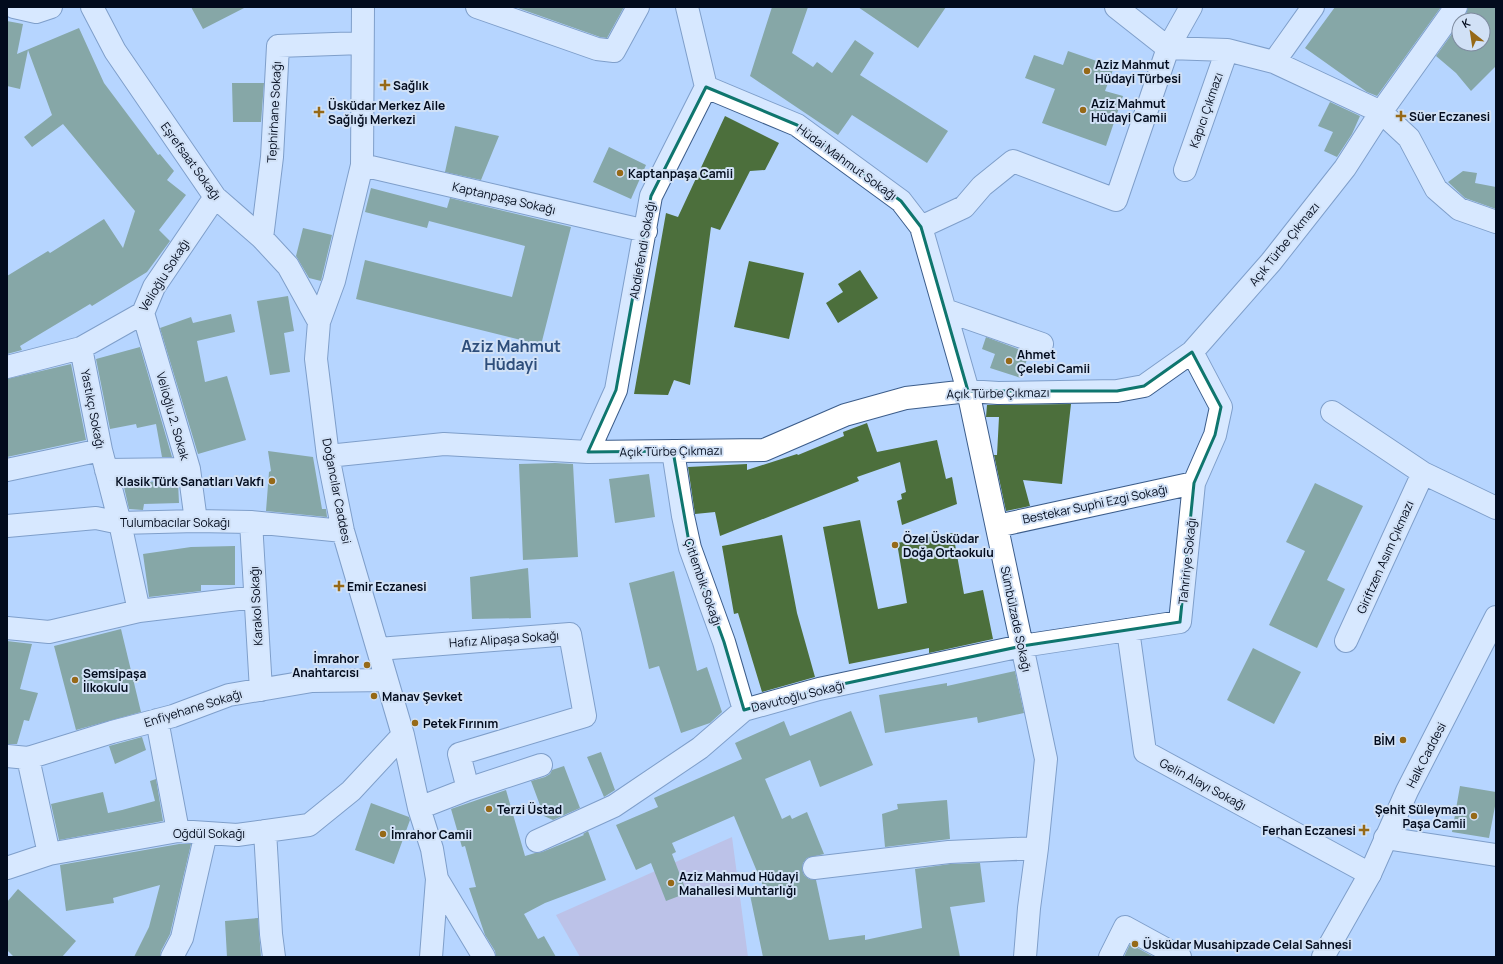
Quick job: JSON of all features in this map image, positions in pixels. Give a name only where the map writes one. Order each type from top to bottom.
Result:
[{"type":"street","points":[[14,7],[36,12],[51,7]]},
{"type":"street","name":"Eşrefsaat Sokağı","points":[[92,7],[115,52],[215,197],[262,238],[288,266],[319,322]]},
{"type":"street","name":"Doğancılar Caddesi","points":[[363,7],[362,165],[334,282],[319,322],[316,358],[328,456],[343,531],[402,735],[419,808],[432,849],[437,879],[484,957]]},
{"type":"street","points":[[477,7],[597,49],[614,50],[638,7]]},
{"type":"street","points":[[686,7],[706,88]]},
{"type":"street","points":[[1116,7],[1168,48],[1227,50],[1274,62],[1381,112],[1409,138],[1436,189],[1459,209],[1496,222]]},
{"type":"street","points":[[921,227],[964,207],[982,186],[1012,161],[1116,200],[1168,48],[1191,7]]},
{"type":"street","points":[[1274,62],[1313,7]]},
{"type":"street","name":"Açık Türbe Çıkmazı","points":[[328,456],[444,444],[588,452],[764,450],[845,415],[906,398],[968,391],[998,393],[1117,391],[1144,386],[1192,352],[1271,262],[1340,174],[1381,112],[1456,7]]},
{"type":"street","name":"Tephirhane Sokağı","points":[[262,238],[272,157],[278,46],[362,43]]},
{"type":"street","name":"Kapıcı Çıkmazı","points":[[1184,170],[1227,50]]},
{"type":"street","name":"Hüdai Mahmut Sokağı","points":[[706,88],[797,125],[901,201],[921,227],[968,391]]},
{"type":"street","name":"Abdiefendi Sokağı","points":[[588,452],[616,390],[646,231],[651,196],[706,88]]},
{"type":"street","name":"Kaptanpaşa Sokağı","points":[[362,165],[646,231]]},
{"type":"street","name":"Velioğlu Sokağı","points":[[7,367],[81,348],[143,313],[154,287],[215,197]]},
{"type":"street","points":[[945,310],[1042,344]]},
{"type":"street","name":"Velioğlu 2. Sokak","points":[[143,313],[189,469],[196,521]]},
{"type":"street","name":"Yastıkçı Sokağı","points":[[81,348],[104,460],[140,611]]},
{"type":"street","name":"Tahririye Sokağı","points":[[1022,646],[1180,622],[1194,483],[1215,435],[1221,407],[1192,352]]},
{"type":"street","name":"Sümbülzade Sokağı","points":[[968,391],[1046,759],[1025,957]]},
{"type":"street","points":[[1332,412],[1423,473],[1496,508]]},
{"type":"street","name":"Çitlembik Sokağı","points":[[673,451],[683,516],[690,548],[724,642],[744,710]]},
{"type":"street","points":[[7,470],[104,460],[189,469]]},
{"type":"street","name":"Giriftzen Asım Çıkmazı","points":[[1346,641],[1423,473]]},
{"type":"street","name":"Bestekar Suphi Ezgi Sokağı","points":[[996,526],[1194,483]]},
{"type":"street","name":"Tulumbacılar Sokağı","points":[[7,526],[96,518],[120,523],[196,521],[251,522],[343,531]]},
{"type":"street","name":"Karakol Sokağı","points":[[251,522],[261,690]]},
{"type":"street","points":[[7,628],[49,632],[140,611],[255,597]]},
{"type":"street","name":"Halk Caddesi","points":[[1323,957],[1370,874],[1385,838],[1496,616]]},
{"type":"street","name":"Gelin Alayı Sokağı","points":[[1128,630],[1145,752],[1370,874]]},
{"type":"street","name":"Hafız Alipaşa Sokağı","points":[[378,649],[570,634],[585,716],[459,754],[468,789]]},
{"type":"street","name":"Davutoğlu Sokağı","points":[[537,841],[614,806],[700,748],[744,710],[819,689],[1022,646]]},
{"type":"street","name":"Enfiyehane Sokağı","points":[[18,757],[173,716],[229,695],[312,681],[386,680]]},
{"type":"street","points":[[157,720],[178,830]]},
{"type":"street","name":"Oğdül Sokağı","points":[[7,868],[49,854],[178,830],[237,835],[309,825],[351,791],[402,735]]},
{"type":"street","points":[[18,757],[49,854]]},
{"type":"street","points":[[419,808],[468,789],[541,765]]},
{"type":"street","points":[[265,831],[271,934],[274,957]]},
{"type":"street","points":[[172,957],[182,938],[206,833]]},
{"type":"street","points":[[1385,838],[1496,854]]},
{"type":"street","points":[[814,868],[949,852],[1037,848]]},
{"type":"street","points":[[431,957],[437,879]]},
{"type":"street","points":[[1110,957],[1125,927],[1180,957]]},
{"type":"highlighted area","points":[[706,87],[797,125],[901,201],[921,227],[968,391],[1117,391],[1144,386],[1192,352],[1221,407],[1215,435],[1194,483],[1180,622],[1022,646],[819,689],[744,710],[724,642],[690,548],[673,451],[588,452],[616,390],[651,196]]},
{"type":"shaded area","points":[[732,837],[748,957],[580,957],[556,915]]},
{"type":"building","points":[[191,7],[246,7],[203,29]]},
{"type":"building","points":[[515,7],[624,7],[607,38],[600,37]]},
{"type":"building","points":[[772,7],[808,7],[792,53],[813,67],[817,62],[832,73],[855,40],[874,53],[860,75],[948,131],[927,163],[852,115],[838,135],[750,76]]},
{"type":"building","points":[[858,7],[946,7],[918,48]]},
{"type":"building","points":[[1335,7],[1441,7],[1377,96],[1367,92],[1305,48]]},
{"type":"building","points":[[1468,7],[1496,7],[1496,66],[1471,91],[1456,73],[1436,56],[1451,35],[1451,52],[1491,52],[1491,12],[1467,12]]},
{"type":"building","points":[[7,21],[23,24],[17,54],[79,28],[104,83],[158,155],[160,154],[174,171],[167,180],[186,195],[159,230],[170,241],[147,272],[92,306],[90,304],[20,346],[22,350],[7,354],[7,276],[48,251],[50,253],[104,219],[123,248],[135,211],[63,124],[32,147],[24,137],[52,115],[28,50],[20,89],[7,86]]},
{"type":"building","name":"Aziz Mahmut Hüdayi Camii","points":[[1068,51],[1114,67],[1105,91],[1123,96],[1106,146],[1042,123],[1055,89],[1025,78],[1034,55],[1063,65]]},
{"type":"building","points":[[232,83],[264,83],[261,122],[233,122]]},
{"type":"building","points":[[1330,102],[1360,116],[1352,134],[1337,157],[1324,151],[1333,132],[1318,126]]},
{"type":"building","points":[[725,116],[779,143],[765,170],[750,171],[720,230],[711,227],[690,385],[674,380],[668,395],[634,394],[666,213],[678,217]]},
{"type":"building","points":[[455,126],[499,136],[481,180],[445,172]]},
{"type":"building","name":"Kaptanpaşa Camii","points":[[609,147],[646,165],[631,199],[593,182]]},
{"type":"building","points":[[1463,171],[1477,173],[1475,183],[1496,187],[1496,209],[1465,198],[1448,182]]},
{"type":"building","points":[[371,188],[447,208],[450,198],[571,227],[541,345],[356,299],[365,260],[512,297],[525,246],[429,221],[427,228],[365,212]]},
{"type":"building","points":[[303,228],[332,235],[321,281],[309,278],[296,256]]},
{"type":"building","points":[[749,261],[804,273],[789,339],[734,327]]},
{"type":"building","points":[[860,270],[878,298],[838,323],[826,303],[843,292],[838,284]]},
{"type":"building","points":[[288,296],[294,331],[284,333],[290,372],[270,375],[257,301]]},
{"type":"building","points":[[231,314],[235,332],[197,341],[205,382],[227,376],[246,440],[198,454],[160,328],[191,317],[193,323]]},
{"type":"building","name":"Ahmet Çelebi Camii","points":[[986,337],[1029,353],[1021,378],[990,368],[995,354],[982,349]]},
{"type":"building","points":[[140,347],[172,457],[162,457],[156,424],[137,428],[136,424],[110,429],[96,359]]},
{"type":"building","points":[[71,364],[86,440],[7,457],[7,379]]},
{"type":"building","points":[[1071,404],[1062,484],[1023,480],[1030,506],[1006,511],[994,455],[997,455],[999,417],[986,417],[987,405]]},
{"type":"building","points":[[867,423],[877,452],[937,440],[946,479],[952,477],[957,504],[902,525],[897,501],[902,499],[901,494],[906,492],[900,462],[857,477],[859,481],[720,536],[715,512],[695,514],[688,467],[747,464],[747,470],[797,454],[798,455],[844,436],[843,432]]},
{"type":"building","points":[[268,451],[313,457],[322,509],[326,509],[327,517],[266,511],[269,472],[271,471]]},
{"type":"building","points":[[519,464],[573,464],[578,557],[523,560]]},
{"type":"building","points":[[649,474],[655,517],[615,523],[609,479]]},
{"type":"building","points":[[124,482],[178,482],[179,503],[144,504],[143,510],[129,509]]},
{"type":"building","points":[[1315,483],[1363,506],[1327,580],[1345,589],[1317,648],[1269,625],[1305,551],[1286,542]]},
{"type":"building","points":[[860,520],[878,609],[907,603],[897,543],[953,533],[964,594],[983,590],[993,639],[929,653],[929,648],[849,664],[823,527]]},
{"type":"building","points":[[782,535],[797,613],[815,677],[762,692],[738,613],[734,614],[722,546]]},
{"type":"building","points":[[235,546],[235,585],[201,585],[201,591],[149,597],[143,554],[191,547]]},
{"type":"building","points":[[528,568],[531,618],[472,619],[470,577]]},
{"type":"building","points":[[674,571],[697,671],[707,667],[722,712],[710,723],[681,733],[659,666],[649,669],[629,583]]},
{"type":"building","points":[[121,629],[141,712],[76,730],[54,646]]},
{"type":"building","points":[[7,641],[32,644],[20,689],[38,693],[29,721],[24,720],[17,744],[7,744]]},
{"type":"building","points":[[1253,648],[1301,672],[1274,724],[1227,700]]},
{"type":"building","points":[[1015,671],[1024,713],[978,723],[977,717],[885,733],[879,695],[947,683],[947,686]]},
{"type":"building","points":[[851,711],[873,765],[820,787],[810,760],[765,779],[782,819],[790,815],[792,819],[807,812],[824,854],[807,858],[803,863],[802,869],[804,875],[809,879],[816,880],[829,940],[865,935],[865,940],[922,928],[915,869],[950,864],[980,863],[985,902],[950,907],[960,957],[763,957],[750,895],[765,891],[734,816],[672,843],[676,852],[672,854],[687,893],[666,901],[651,863],[636,870],[616,825],[658,807],[654,798],[742,759],[735,743],[784,721],[790,736]]},
{"type":"building","points":[[142,737],[146,750],[115,764],[109,746]]},
{"type":"building","points":[[601,752],[615,790],[604,797],[587,757]]},
{"type":"building","points":[[564,766],[580,808],[553,820],[544,816],[531,781],[545,777],[550,774],[552,770]]},
{"type":"building","points":[[156,779],[163,821],[59,840],[51,804],[103,792],[108,813],[122,810],[155,801],[150,781]]},
{"type":"building","name":"Şehit Süleyman Paşa Camii","points":[[1460,786],[1496,792],[1496,801],[1489,838],[1452,832]]},
{"type":"building","points":[[506,790],[525,856],[542,852],[584,835],[583,834],[588,831],[606,880],[545,903],[524,914],[538,939],[544,936],[556,957],[496,957],[495,951],[485,935],[469,888],[476,887],[465,846],[462,847],[451,809]]},
{"type":"building","points":[[947,800],[950,839],[885,847],[882,814],[898,809],[897,804]]},
{"type":"building","name":"İmrahor Camii","points":[[371,803],[409,817],[410,820],[394,864],[355,850]]},
{"type":"building","points":[[179,844],[191,844],[170,934],[161,951],[160,957],[134,957],[149,927],[160,885],[113,898],[114,903],[66,911],[60,865]]},
{"type":"building","points":[[18,889],[76,941],[62,957],[14,957],[7,950],[7,902]]},
{"type":"building","points":[[258,918],[261,957],[227,957],[225,921]]},
{"type":"building","points":[[1130,944],[1154,957],[1124,957]]},
{"type":"place","name":"Aziz Mahmut Hüdayi Türbesi","points":[[1087,71]]},
{"type":"place","name":"Sağlık","points":[[385,85]]},
{"type":"place","name":"Aziz Mahmut Hüdayi Camii","points":[[1083,110]]},
{"type":"place","name":"Üsküdar Merkez Aile Sağlığı Merkezi","points":[[319,112]]},
{"type":"place","name":"Süer Eczanesi","points":[[1401,116]]},
{"type":"place","name":"Kaptanpaşa Camii","points":[[620,173]]},
{"type":"place","name":"Ahmet Çelebi Camii","points":[[1009,361]]},
{"type":"place","name":"Klasik Türk Sanatları Vakfı","points":[[272,481]]},
{"type":"place","name":"Özel Üsküdar Doğa Ortaokulu","points":[[895,545]]},
{"type":"place","name":"Emir Eczanesi","points":[[339,586]]},
{"type":"place","name":"İmrahor Anahtarcısı","points":[[367,665]]},
{"type":"place","name":"Semsipaşa İlkokulu","points":[[75,680]]},
{"type":"place","name":"Manav Şevket","points":[[374,696]]},
{"type":"place","name":"Petek Fırınım","points":[[415,723]]},
{"type":"place","name":"BİM","points":[[1403,740]]},
{"type":"place","name":"Terzi Üstad","points":[[489,809]]},
{"type":"place","name":"Şehit Süleyman Paşa Camii","points":[[1474,816]]},
{"type":"place","name":"Ferhan Eczanesi","points":[[1364,830]]},
{"type":"place","name":"İmrahor Camii","points":[[383,834]]},
{"type":"place","name":"Aziz Mahmud Hüdayi Mahallesi Muhtarlığı","points":[[671,883]]},
{"type":"place","name":"Üsküdar Musahipzade Celal Sahnesi","points":[[1135,944]]},
{"type":"district","name":"Aziz Mahmut Hüdayi","points":[[511,355]]}]
